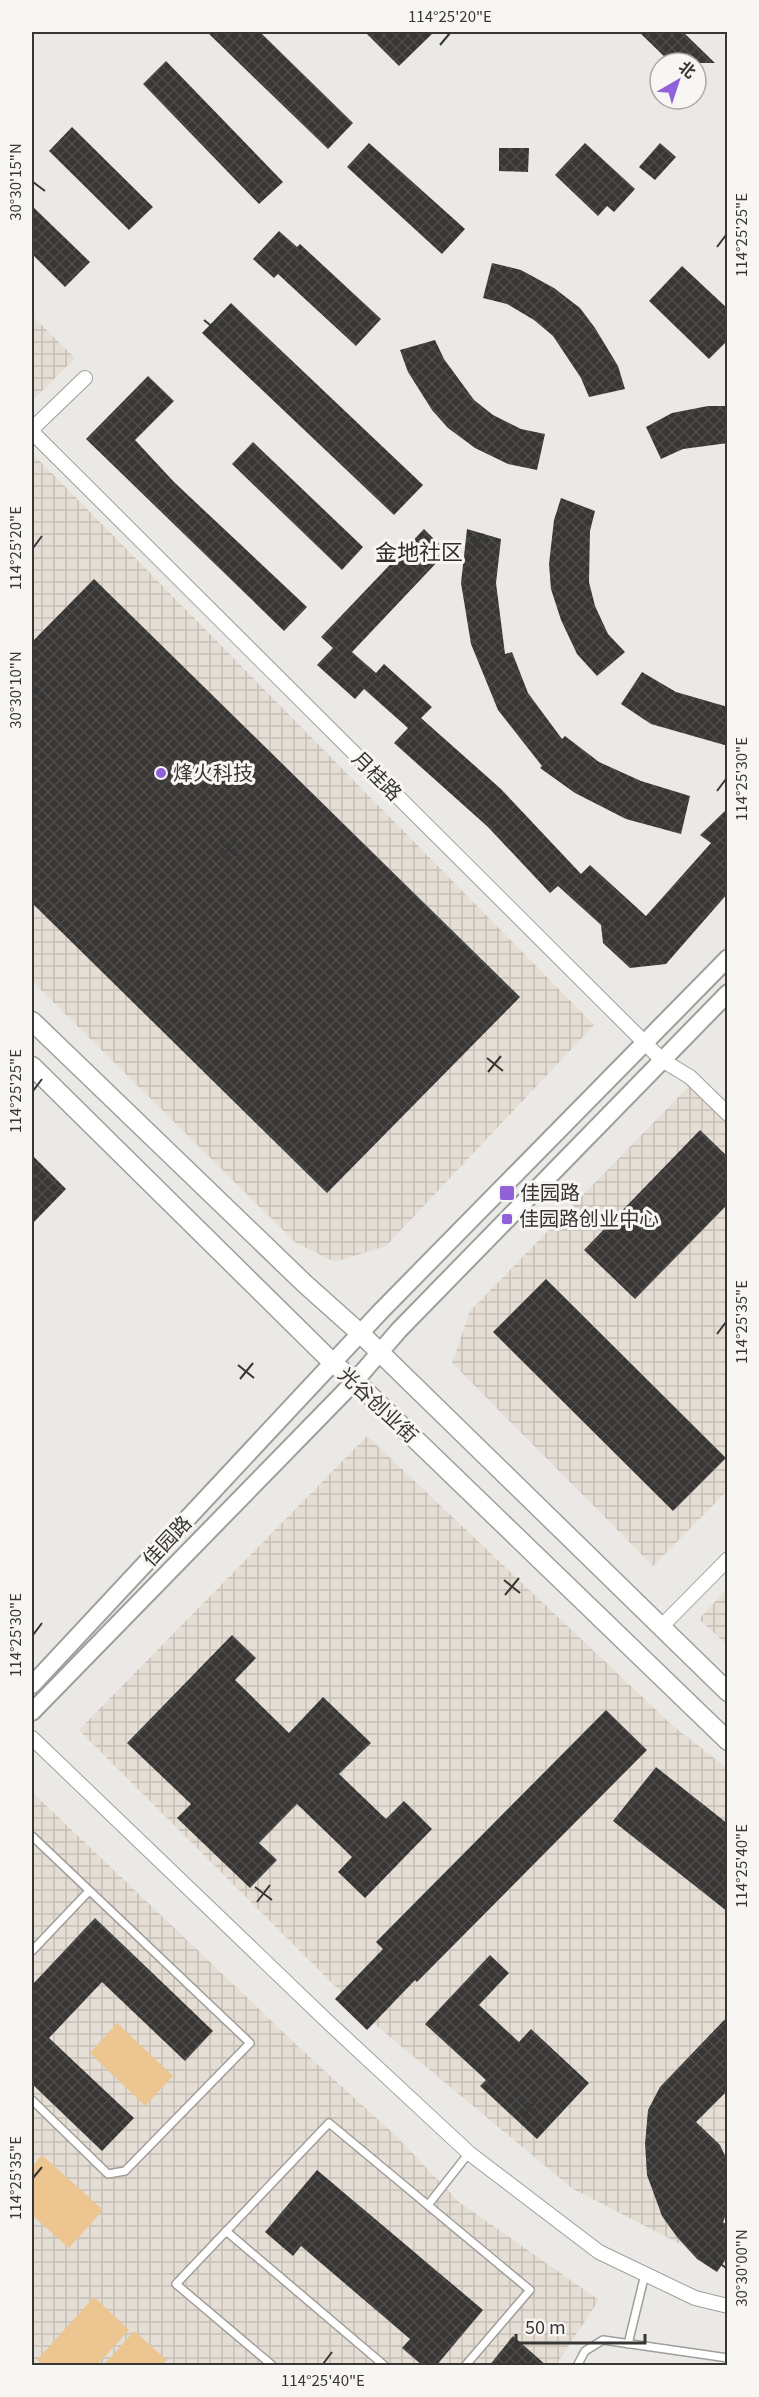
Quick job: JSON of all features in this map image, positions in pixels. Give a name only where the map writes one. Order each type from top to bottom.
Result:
[{"type":"main road","name":"光谷创业街","points":[[32,1021],[305,1284],[381,1353],[728,1692]]},
{"type":"main road","name":"光谷创业街","points":[[32,1066],[334,1364],[355,1381],[728,1741]]},
{"type":"street","points":[[32,430],[85,378]]},
{"type":"street","name":"月桂路","points":[[32,430],[662,1060],[690,1077],[728,1114]]},
{"type":"street","name":"佳园路","points":[[32,1685],[360,1334],[728,958]]},
{"type":"street","name":"佳园路","points":[[32,1712],[355,1381],[399,1330],[728,993]]},
{"type":"street","points":[[661,1627],[728,1559]]},
{"type":"street","points":[[32,1738],[319,2014],[469,2153],[599,2252],[695,2298],[728,2306]]},
{"type":"lane","points":[[32,1836],[250,2043],[125,2171],[108,2174],[32,2100]]},
{"type":"lane","points":[[32,1951],[89,1891]]},
{"type":"lane","points":[[273,2366],[176,2284],[329,2123],[530,2290],[465,2366]]},
{"type":"lane","points":[[428,2205],[469,2153]]},
{"type":"lane","points":[[226,2231],[385,2366]]},
{"type":"lane","points":[[628,2344],[645,2274]]},
{"type":"lane","points":[[577,2366],[585,2351],[603,2340],[728,2358]]},
{"type":"shaded area","points":[[32,316],[75,358],[32,401]]},
{"type":"shaded area","name":"烽火科技","points":[[32,453],[594,1025],[386,1246],[335,1262],[296,1243],[32,981]]},
{"type":"shaded area","points":[[690,1085],[727,1123],[727,1491],[653,1566],[452,1363],[470,1311]]},
{"type":"shaded area","points":[[367,1436],[673,1726],[727,1768],[727,2268],[573,2189],[366,2017],[79,1730]]},
{"type":"shaded area","points":[[727,1589],[727,1645],[699,1619]]},
{"type":"shaded area","points":[[32,1792],[304,2052],[395,2135],[459,2202],[599,2300],[556,2365],[32,2365]]},
{"type":"shaded area","points":[[117,2023],[173,2076],[145,2106],[90,2053]]},
{"type":"shaded area","points":[[42,2155],[103,2210],[69,2248],[32,2215],[32,2167]]},
{"type":"shaded area","points":[[94,2297],[129,2330],[97,2365],[42,2365],[37,2360]]},
{"type":"shaded area","points":[[134,2331],[167,2360],[162,2365],[104,2365]]},
{"type":"building","points":[[207,32],[260,32],[353,123],[328,149]]},
{"type":"building","points":[[365,32],[434,32],[399,66]]},
{"type":"building","points":[[639,32],[683,32],[703,51],[659,51]]},
{"type":"building","points":[[708,56],[715,63],[708,63]]},
{"type":"building","points":[[166,61],[283,182],[259,204],[143,84]]},
{"type":"building","points":[[72,127],[153,207],[129,230],[49,151]]},
{"type":"building","points":[[369,143],[465,229],[442,254],[347,167]]},
{"type":"building","points":[[585,143],[635,189],[614,212],[607,206],[598,216],[555,175]]},
{"type":"building","points":[[660,143],[676,157],[655,180],[639,167]]},
{"type":"building","points":[[499,148],[529,148],[528,172],[499,171]]},
{"type":"building","points":[[32,206],[90,262],[65,287],[32,254]]},
{"type":"building","points":[[279,231],[297,247],[300,244],[381,319],[356,346],[278,274],[274,278],[253,259]]},
{"type":"building","points":[[492,263],[521,270],[554,288],[580,308],[618,366],[625,389],[589,397],[581,378],[553,336],[534,320],[507,304],[483,298]]},
{"type":"building","points":[[682,266],[728,309],[728,340],[709,359],[649,301]]},
{"type":"building","points":[[231,303],[423,485],[394,515],[202,333]]},
{"type":"building","points":[[435,340],[444,359],[474,400],[493,415],[521,429],[545,434],[537,470],[508,464],[475,448],[448,428],[432,410],[408,372],[400,350]]},
{"type":"building","points":[[148,376],[174,401],[135,440],[174,482],[307,607],[284,631],[86,439]]},
{"type":"building","points":[[708,406],[728,406],[728,443],[683,449],[661,459],[646,427],[672,413]]},
{"type":"building","points":[[253,442],[363,547],[342,570],[232,464]]},
{"type":"building","points":[[561,498],[595,511],[590,531],[589,582],[595,606],[608,634],[625,652],[597,676],[577,654],[561,620],[551,589],[549,564],[554,520]]},
{"type":"building","points":[[424,529],[439,544],[433,550],[441,558],[352,652],[376,673],[384,664],[432,707],[421,718],[501,789],[581,874],[590,865],[646,916],[711,843],[700,835],[728,808],[728,893],[666,964],[630,968],[603,943],[601,925],[558,886],[550,893],[488,827],[394,743],[408,728],[364,689],[355,699],[317,665],[333,648],[321,637]]},
{"type":"building","points":[[467,529],[501,539],[496,583],[505,654],[512,652],[528,693],[562,739],[565,736],[599,762],[641,781],[690,796],[681,834],[626,819],[575,793],[540,768],[542,766],[498,710],[471,644],[461,583]]},
{"type":"building","name":"烽火科技","points":[[94,579],[520,997],[327,1193],[32,903],[32,642]]},
{"type":"building","points":[[642,672],[676,692],[728,707],[728,746],[651,724],[621,704]]},
{"type":"building","points":[[700,1130],[728,1157],[728,1204],[635,1299],[584,1250]]},
{"type":"building","points":[[32,1155],[66,1189],[32,1224]]},
{"type":"building","points":[[546,1279],[726,1458],[673,1511],[493,1332]]},
{"type":"building","points":[[232,1635],[256,1658],[235,1680],[289,1733],[323,1697],[371,1743],[339,1774],[386,1819],[404,1801],[432,1829],[365,1898],[338,1872],[352,1857],[297,1804],[259,1843],[277,1860],[250,1888],[177,1818],[191,1804],[127,1743]]},
{"type":"building","points":[[606,1710],[647,1750],[367,2030],[335,1999],[383,1949],[376,1942]]},
{"type":"building","points":[[656,1767],[728,1824],[728,1912],[613,1821]]},
{"type":"building","points":[[95,1918],[213,2031],[185,2061],[102,1982],[49,2038],[134,2118],[102,2151],[32,2084],[32,1985]]},
{"type":"building","points":[[490,1955],[509,1973],[479,2005],[519,2042],[531,2029],[589,2083],[537,2139],[480,2086],[486,2080],[425,2024]]},
{"type":"building","points":[[728,2016],[728,2090],[696,2122],[720,2145],[728,2162],[728,2210],[723,2222],[728,2226],[728,2256],[717,2272],[697,2259],[662,2216],[647,2175],[645,2144],[648,2110],[660,2087]]},
{"type":"building","points":[[317,2170],[483,2310],[436,2366],[423,2366],[402,2348],[410,2339],[301,2246],[293,2256],[265,2232]]},
{"type":"building","points":[[513,2336],[547,2366],[489,2366]]},
{"type":"place","name":"烽火科技","points":[[161,773]]},
{"type":"place","name":"佳园路","points":[[507,1193]]},
{"type":"place","name":"佳园路创业中心","points":[[507,1219]]},
{"type":"district","name":"金地社区","points":[[419,552]]}]
